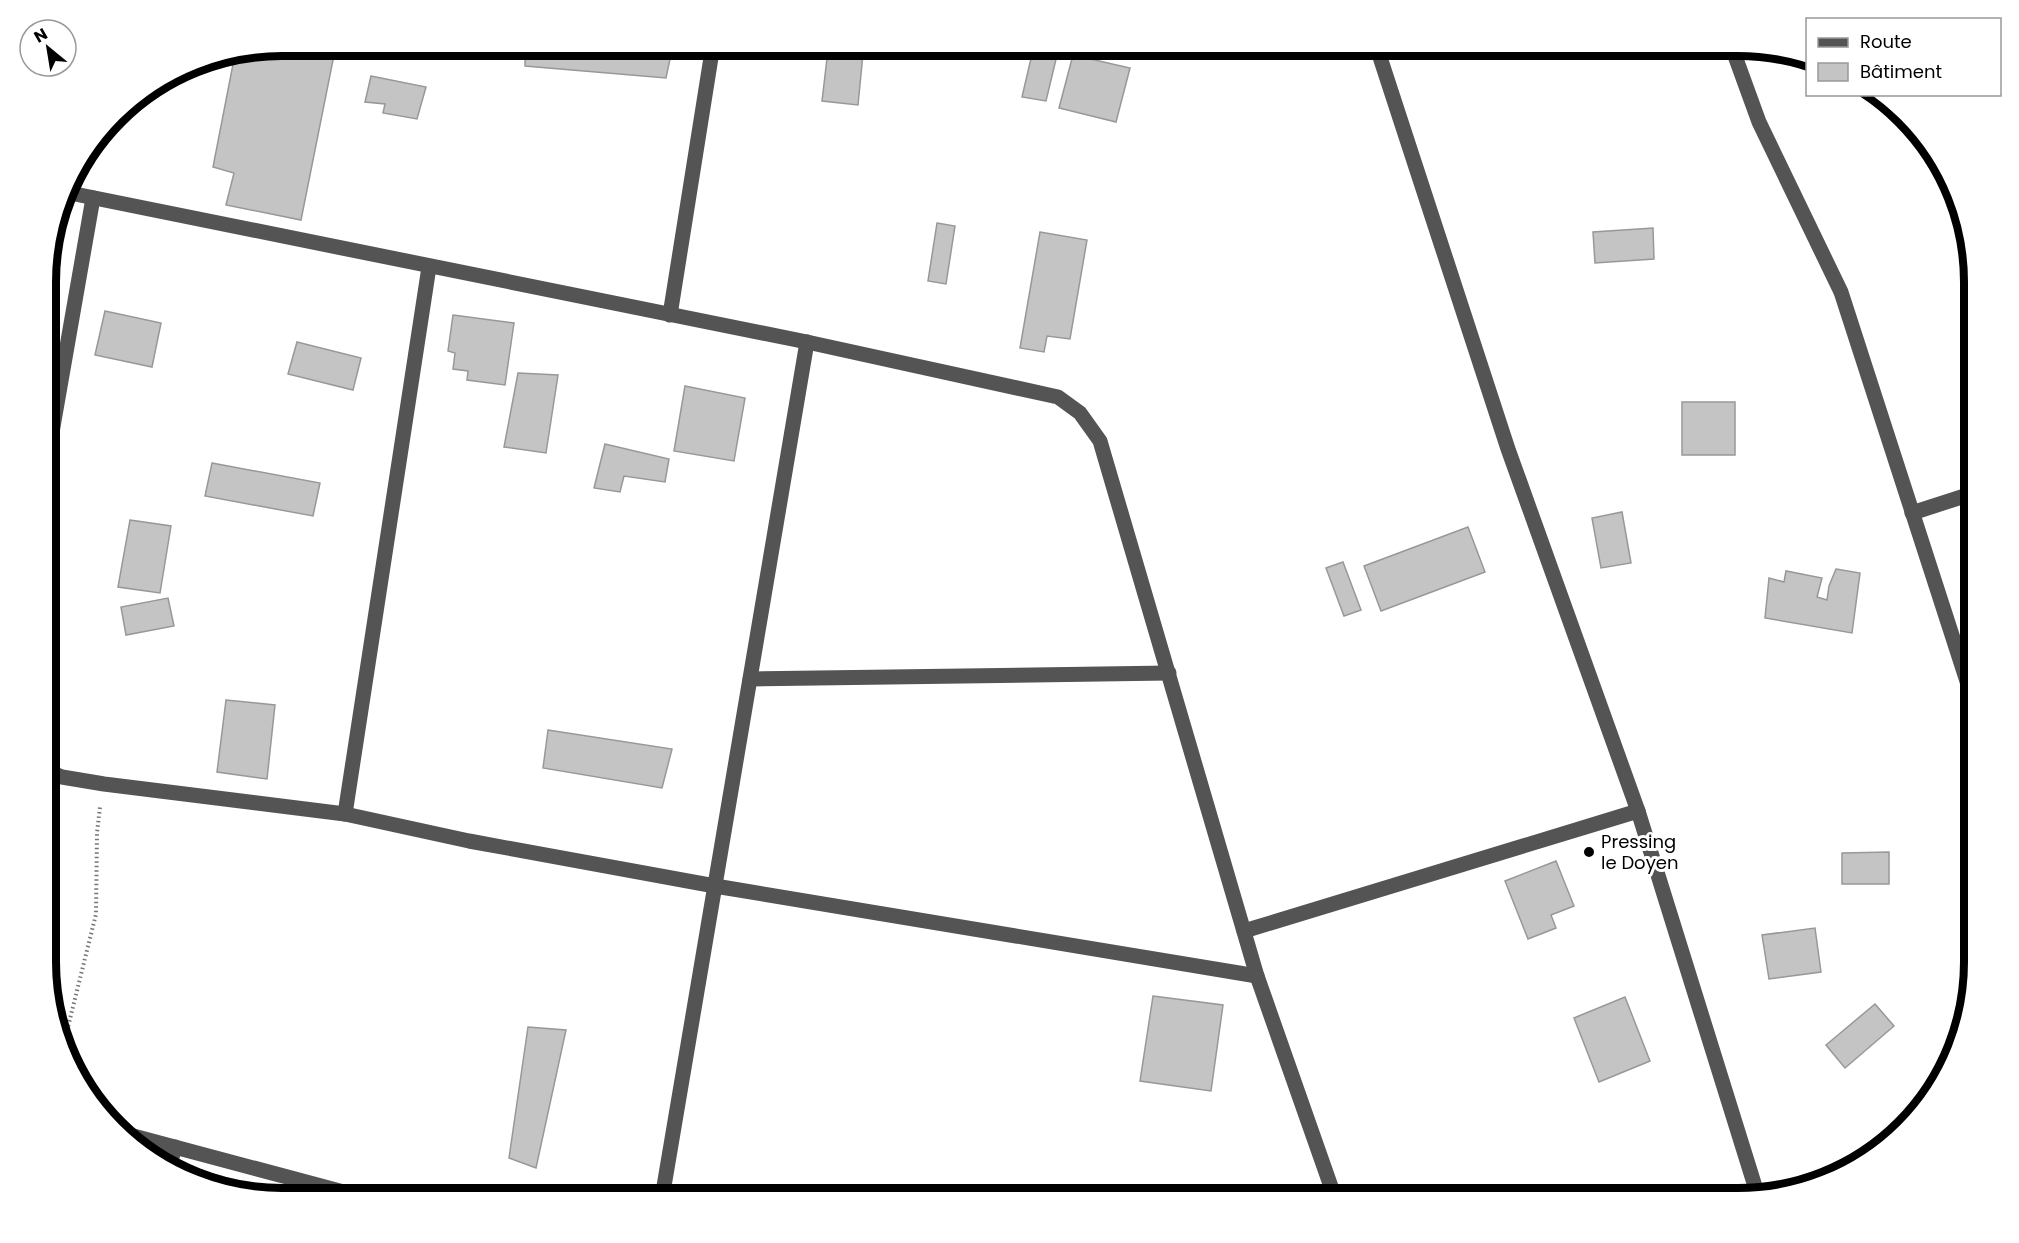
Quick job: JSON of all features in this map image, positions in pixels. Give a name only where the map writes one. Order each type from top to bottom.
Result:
[{"type":"street","points":[[670,315],[712,56]]},
{"type":"street","points":[[1380,56],[1508,449],[1638,811],[1755,1187]]},
{"type":"street","points":[[1735,56],[1759,122],[1841,292],[1964,672]]},
{"type":"street","points":[[74,194],[807,342],[1058,397],[1080,413],[1100,441],[1257,976],[1331,1188]]},
{"type":"street","points":[[56,410],[93,198]]},
{"type":"street","points":[[345,814],[429,267]]},
{"type":"street","points":[[664,1188],[807,342]]},
{"type":"street","points":[[1912,513],[1964,496]]},
{"type":"street","points":[[750,679],[1169,673]]},
{"type":"street","points":[[56,775],[104,784],[345,814],[469,841],[716,886],[1257,976]]},
{"type":"street","points":[[1244,931],[1638,811]]},
{"type":"street","points":[[141,1138],[329,1188]]},
{"type":"street","points":[[172,1158],[175,1147]]},
{"type":"path","points":[[67,1031],[96,914],[97,833],[104,784]]},
{"type":"building","points":[[267,56],[334,56],[301,220],[226,205],[234,173],[213,167],[234,61]]},
{"type":"building","points":[[525,56],[671,56],[666,78],[525,66]]},
{"type":"building","points":[[827,56],[863,56],[858,105],[822,101]]},
{"type":"building","points":[[1032,56],[1057,56],[1046,101],[1022,97]]},
{"type":"building","points":[[1073,56],[1130,68],[1116,122],[1059,108]]},
{"type":"building","points":[[371,76],[426,87],[417,119],[383,113],[385,104],[365,102]]},
{"type":"building","points":[[937,223],[955,226],[946,284],[928,281]]},
{"type":"building","points":[[1653,228],[1654,259],[1595,263],[1593,232]]},
{"type":"building","points":[[1040,232],[1087,240],[1070,339],[1047,336],[1044,352],[1020,348]]},
{"type":"building","points":[[105,311],[161,323],[152,367],[95,355]]},
{"type":"building","points":[[453,315],[514,323],[505,385],[467,380],[468,371],[453,369],[455,353],[448,351]]},
{"type":"building","points":[[297,342],[361,358],[353,390],[288,374]]},
{"type":"building","points":[[518,373],[558,375],[546,453],[504,447]]},
{"type":"building","points":[[685,386],[745,398],[734,461],[674,451]]},
{"type":"building","points":[[1682,402],[1735,402],[1735,455],[1682,455]]},
{"type":"building","points":[[605,444],[669,459],[665,482],[624,476],[620,492],[594,488]]},
{"type":"building","points":[[212,463],[320,483],[313,516],[205,496]]},
{"type":"building","points":[[1622,512],[1631,563],[1601,568],[1592,518]]},
{"type":"building","points":[[130,520],[171,526],[160,593],[118,587]]},
{"type":"building","points":[[1468,527],[1485,572],[1381,611],[1364,566]]},
{"type":"building","points":[[1343,562],[1361,610],[1344,616],[1326,568]]},
{"type":"building","points":[[1836,569],[1860,573],[1852,633],[1765,618],[1769,578],[1784,582],[1786,571],[1822,578],[1817,597],[1827,600],[1829,586]]},
{"type":"building","points":[[168,598],[174,626],[126,635],[121,607]]},
{"type":"building","points":[[226,700],[275,705],[267,779],[217,772]]},
{"type":"building","points":[[548,730],[672,749],[662,788],[543,768]]},
{"type":"building","points":[[1889,852],[1889,884],[1842,884],[1842,853]]},
{"type":"building","points":[[1556,861],[1574,906],[1551,915],[1556,928],[1528,939],[1505,881]]},
{"type":"building","points":[[1815,928],[1821,972],[1769,979],[1762,935]]},
{"type":"building","points":[[1153,996],[1223,1005],[1211,1091],[1140,1081]]},
{"type":"building","points":[[1625,997],[1650,1061],[1599,1082],[1574,1018]]},
{"type":"building","points":[[1875,1004],[1894,1026],[1845,1068],[1826,1045]]},
{"type":"building","points":[[528,1027],[566,1030],[536,1168],[509,1158]]},
{"type":"place","name":"Pressing le Doyen","points":[[1589,852]]}]
